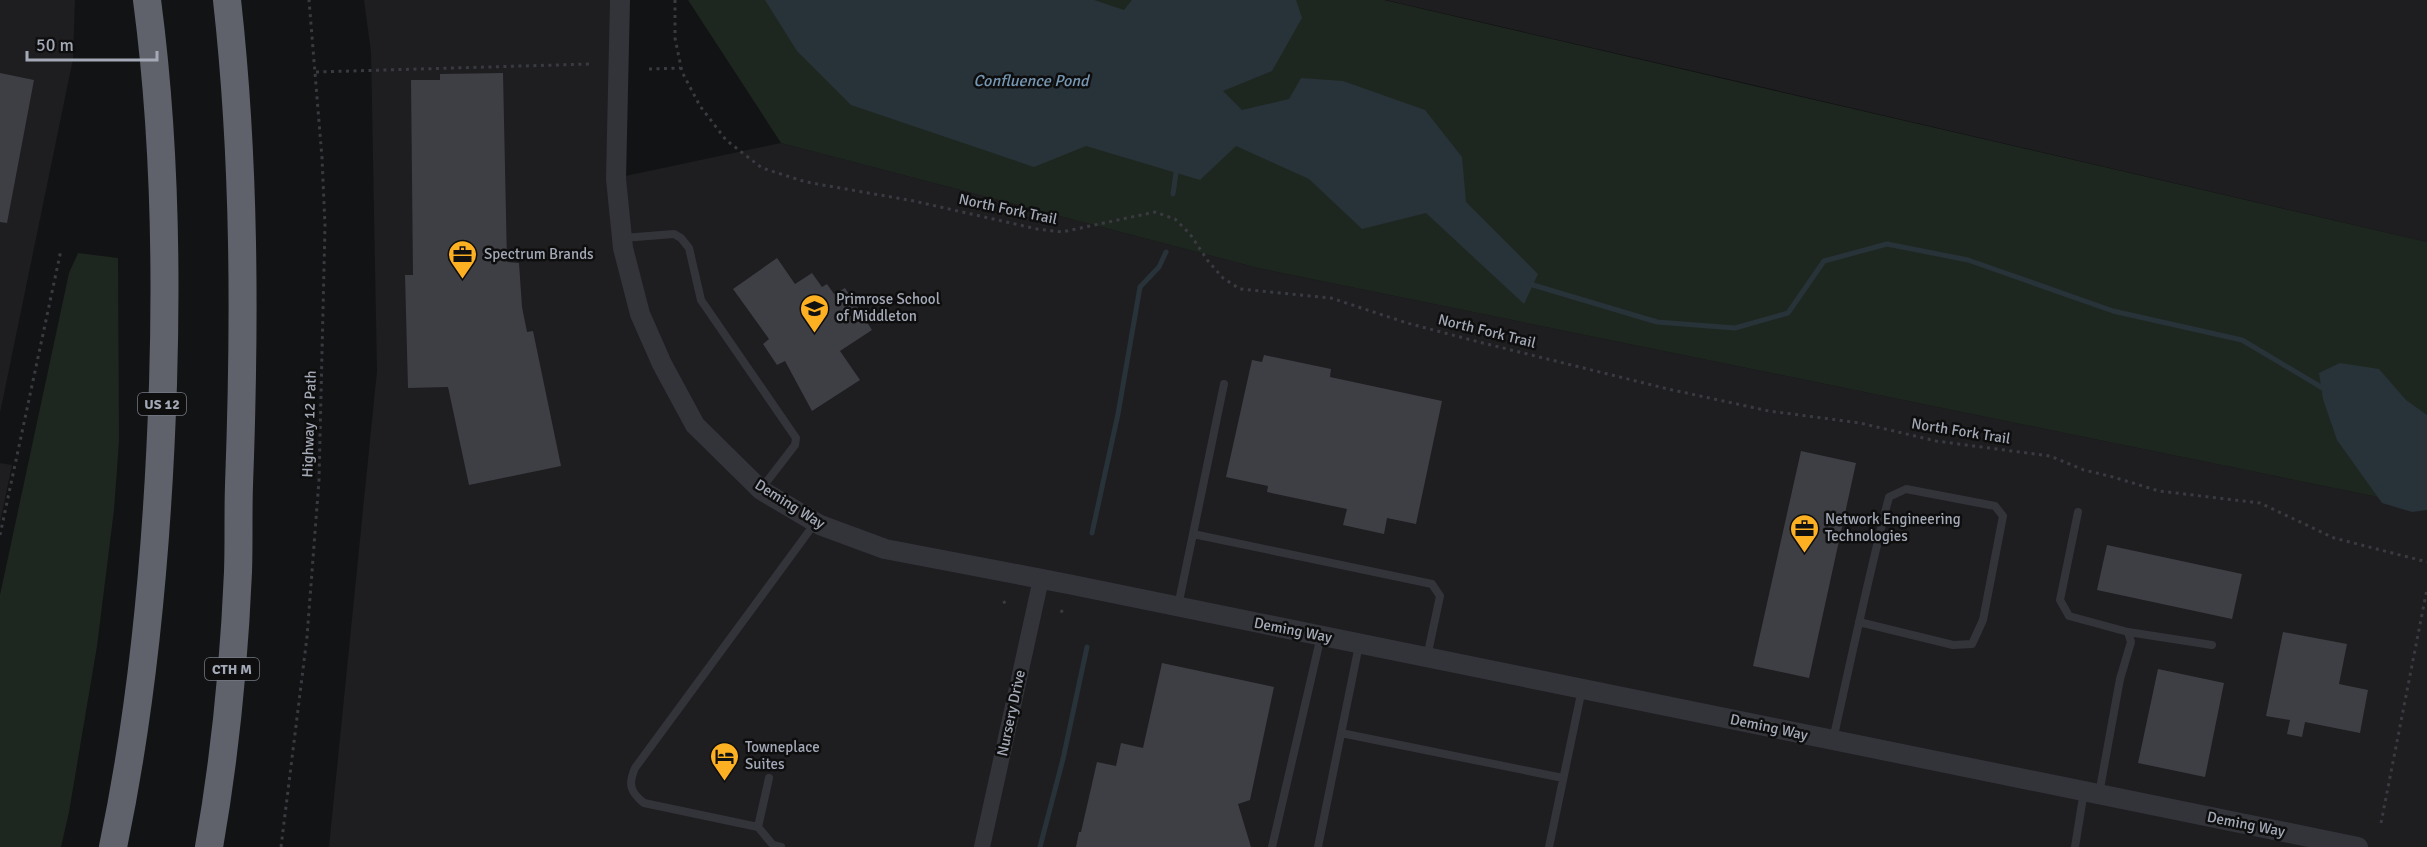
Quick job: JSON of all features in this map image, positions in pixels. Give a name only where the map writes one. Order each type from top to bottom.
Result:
[{"type":"highway","name":"US 12","points":[[111,847],[122,806],[153,570],[161,452],[165,225],[161,130],[147,0]]},
{"type":"highway","points":[[190,847],[207,743],[239,489],[243,369],[240,197],[232,47],[226,0]]},
{"type":"highway","name":"CTH M","points":[[209,847],[222,772],[230,692],[238,572],[239,489]]},
{"type":"street","name":"Deming Way","points":[[620,0],[616,179],[622,238],[640,314],[662,364],[695,425],[761,490],[815,522],[885,549],[1833,740],[2326,844],[2358,847]]},
{"type":"street","name":"Nursery Drive","points":[[982,847],[1041,579]]},
{"type":"lane","points":[[622,238],[674,234],[681,238],[689,248],[701,300],[796,438],[795,445],[761,490]]},
{"type":"lane","points":[[1178,607],[1224,384]]},
{"type":"lane","points":[[1833,740],[1859,622],[1889,497],[1906,489],[1995,506],[2003,516],[1983,620],[1972,644],[1953,645],[1859,622]]},
{"type":"lane","points":[[2078,512],[2060,600],[2069,616],[2128,632],[2212,645]]},
{"type":"lane","points":[[781,847],[773,845],[758,827],[644,803],[635,796],[630,788],[631,778],[635,768],[815,522]]},
{"type":"lane","points":[[1193,534],[1431,584],[1440,596],[1427,657]]},
{"type":"lane","points":[[2074,847],[2091,793],[2130,642],[2128,632]]},
{"type":"lane","points":[[1272,847],[1322,636]]},
{"type":"lane","points":[[1318,847],[1359,644]]},
{"type":"lane","points":[[1549,847],[1582,689]]},
{"type":"lane","points":[[1341,733],[1563,778]]},
{"type":"lane","points":[[758,827],[769,778]]},
{"type":"path","name":"Highway 12 Path","points":[[281,847],[307,637],[319,480],[324,226],[322,158],[309,0]]},
{"type":"path","name":"North Fork Trail","points":[[675,0],[675,38],[681,68],[700,106],[726,140],[762,168],[806,182],[914,201],[1037,229],[1062,232],[1155,212],[1175,219],[1191,234],[1208,261],[1223,278],[1240,289],[1331,298],[1407,323],[1479,342],[1668,389],[1769,411],[1860,423],[1936,441],[2050,456],[2084,470],[2159,491],[2260,503],[2334,538],[2427,562]]},
{"type":"path","points":[[315,72],[591,64]]},
{"type":"path","points":[[649,69],[681,68]]},
{"type":"path","points":[[0,535],[61,250]]},
{"type":"path","points":[[2381,823],[2427,589]]},
{"type":"path","points":[[1003,603],[1008,600]]},
{"type":"path","points":[[1061,610],[1065,616]]},
{"type":"shaded area","points":[[0,0],[75,0],[73,59],[0,413]]},
{"type":"shaded area","points":[[364,0],[620,0],[616,178],[781,143],[1258,268],[2427,507],[2427,847],[329,847],[377,371],[371,52]]},
{"type":"shaded area","points":[[688,0],[1384,0],[2427,242],[2427,507],[1258,268],[781,143]]},
{"type":"shaded area","points":[[1386,0],[2427,0],[2427,242],[1741,82]]},
{"type":"shaded area","points":[[78,253],[118,258],[119,441],[114,510],[97,646],[61,847],[0,847],[0,595],[69,273]]},
{"type":"shaded area","points":[[0,463],[12,465],[0,523]]},
{"type":"water","name":"Confluence Pond","points":[[765,0],[1094,0],[1124,10],[1132,0],[1296,0],[1302,18],[1272,71],[1223,91],[1242,110],[1289,99],[1301,78],[1343,81],[1425,110],[1462,157],[1466,202],[1538,274],[1524,304],[1426,213],[1362,229],[1309,179],[1236,146],[1200,180],[1086,146],[1034,167],[851,105],[797,51]]},
{"type":"water","points":[[2340,363],[2379,369],[2406,400],[2427,415],[2427,510],[2412,512],[2382,503],[2337,440],[2323,399],[2319,373]]},
{"type":"building","points":[[0,73],[34,80],[7,223],[0,222]]},
{"type":"building","name":"Spectrum Brands","points":[[503,73],[507,262],[519,263],[522,307],[527,332],[533,331],[561,466],[469,485],[448,387],[408,388],[405,275],[413,275],[411,80],[440,80],[440,74]]},
{"type":"building","name":"Primrose School of Middleton","points":[[777,258],[795,284],[812,273],[822,287],[827,284],[834,294],[845,288],[872,330],[840,351],[860,380],[812,411],[785,361],[777,365],[763,344],[769,339],[733,289]]},
{"type":"building","points":[[1264,355],[1331,369],[1330,377],[1442,401],[1416,524],[1387,518],[1384,534],[1343,525],[1347,509],[1267,492],[1268,486],[1226,477],[1252,360],[1262,362]]},
{"type":"building","points":[[1801,451],[1856,463],[1809,678],[1753,666]]},
{"type":"building","points":[[2107,545],[2242,574],[2232,619],[2097,590]]},
{"type":"building","points":[[2283,632],[2347,644],[2339,684],[2368,690],[2360,733],[2305,722],[2302,737],[2287,734],[2290,720],[2266,716]]},
{"type":"building","points":[[1162,663],[1274,687],[1250,800],[1238,804],[1251,847],[1076,847],[1097,762],[1116,766],[1121,743],[1143,748]]},
{"type":"building","points":[[2158,669],[2224,683],[2205,777],[2138,763]]},
{"type":"waterway","points":[[1173,194],[1177,166]]},
{"type":"waterway","points":[[1528,280],[1533,285],[1657,322],[1735,328],[1788,313],[1824,261],[1887,244],[1968,260],[2113,311],[2242,340],[2326,390]]},
{"type":"waterway","points":[[1092,533],[1118,414],[1140,287],[1159,267],[1166,252]]},
{"type":"waterway","points":[[1040,847],[1063,759],[1087,647]]},
{"type":"place","name":"Spectrum Brands","points":[[463,280]]},
{"type":"place","name":"Primrose School of Middleton","points":[[815,334]]},
{"type":"place","name":"Network Engineering Technologies","points":[[1804,554]]},
{"type":"place","name":"Towneplace Suites","points":[[724,782]]}]
